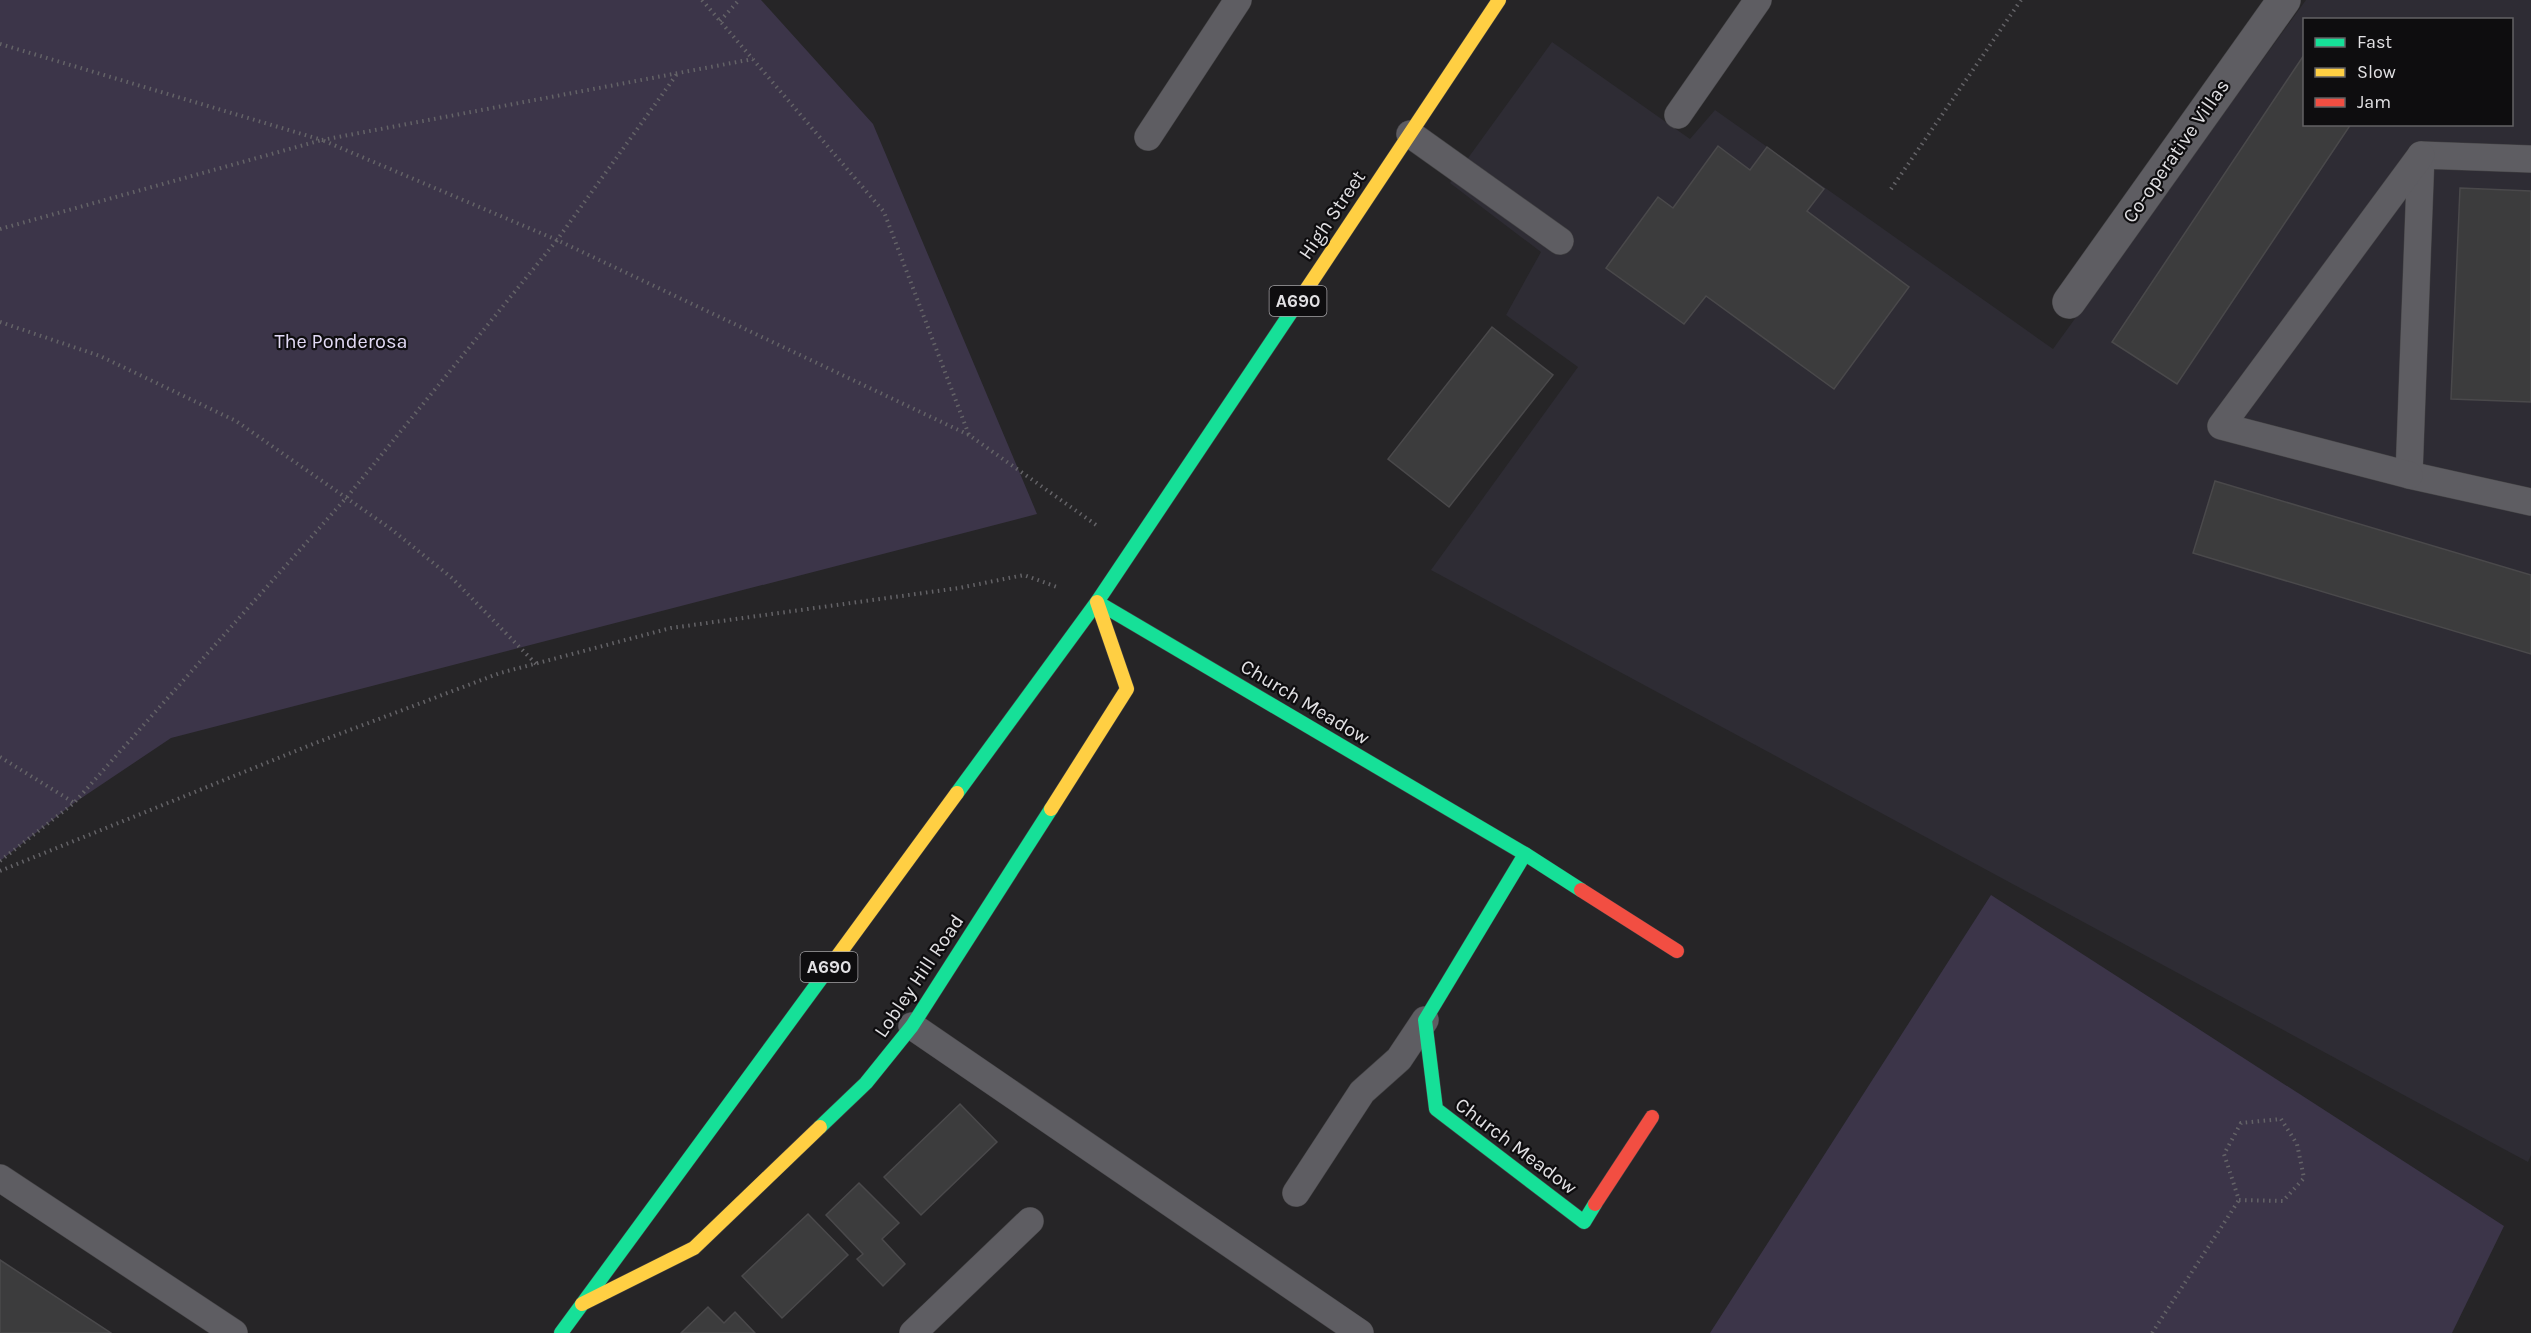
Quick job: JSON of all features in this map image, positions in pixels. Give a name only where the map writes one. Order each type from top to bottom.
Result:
[{"type":"street","name":"High Street","points":[[1097,602],[1499,0]]},
{"type":"street","name":"Co-operative Villas","points":[[2069,302],[2284,0]]},
{"type":"street","name":"Church Meadow","points":[[1097,602],[1524,854],[1677,951]]},
{"type":"street","name":"Lobley Hill Road","points":[[582,1304],[694,1248],[866,1083],[912,1026],[1127,689],[1097,602]]},
{"type":"street","name":"A690","points":[[561,1333],[1097,602]]},
{"type":"street","points":[[1425,1020],[1524,854]]},
{"type":"street","name":"Church Meadow","points":[[1425,1020],[1436,1109],[1584,1222],[1652,1117]]},
{"type":"lane","points":[[1148,137],[1238,0]]},
{"type":"lane","points":[[1678,115],[1758,0]]},
{"type":"lane","points":[[1410,134],[1560,241]]},
{"type":"lane","points":[[2421,155],[2531,159]]},
{"type":"lane","points":[[2409,475],[2421,155]]},
{"type":"lane","points":[[2421,155],[2221,426],[2409,475],[2531,502]]},
{"type":"lane","points":[[1296,1193],[1362,1092],[1399,1059],[1425,1020]]},
{"type":"lane","points":[[912,1026],[1360,1333]]},
{"type":"lane","points":[[0,1178],[234,1333]]},
{"type":"lane","points":[[913,1333],[1030,1221]]},
{"type":"path","points":[[702,0],[884,212],[969,435]]},
{"type":"path","points":[[720,21],[739,0]]},
{"type":"path","points":[[1892,189],[2020,0]]},
{"type":"path","points":[[0,44],[322,140],[557,240],[969,435],[1131,550]]},
{"type":"path","points":[[0,229],[322,140],[753,59]]},
{"type":"path","points":[[0,861],[74,803],[347,497],[557,240],[677,74]]},
{"type":"path","points":[[0,322],[100,356],[236,421],[347,497],[452,578],[536,664]]},
{"type":"path","points":[[0,871],[313,744],[500,673],[671,628],[958,588],[1024,575],[1097,602]]},
{"type":"path","points":[[0,757],[74,803]]},
{"type":"path","points":[[2281,1119],[2297,1144],[2304,1178],[2283,1202],[2239,1200],[2224,1154],[2241,1123],[2281,1119]]},
{"type":"path","points":[[2152,1333],[2239,1200]]},
{"type":"shaded area","points":[[2306,0],[2531,0],[2531,1155],[2528,1162],[1431,570],[1578,367],[1506,315],[1541,252],[1450,183],[1552,42],[1690,139],[1715,110],[2053,349]]},
{"type":"green space","name":"The Ponderosa","points":[[0,0],[761,0],[873,124],[1037,514],[171,738],[74,803],[0,861]]},
{"type":"green space","points":[[1991,895],[2504,1226],[2452,1333],[1710,1333]]},
{"type":"building","points":[[2303,56],[2303,126],[2350,126],[2177,384],[2112,342]]},
{"type":"building","points":[[1718,146],[1750,170],[1767,147],[1824,189],[1807,211],[1909,287],[1834,389],[1706,296],[1684,324],[1606,268],[1658,197],[1673,208]]},
{"type":"building","points":[[2460,188],[2531,191],[2531,402],[2451,399]]},
{"type":"building","points":[[1492,327],[1553,375],[1449,507],[1388,459]]},
{"type":"building","points":[[2215,481],[2531,575],[2531,654],[2193,553]]},
{"type":"building","points":[[960,1104],[997,1142],[921,1215],[884,1177]]},
{"type":"building","points":[[859,1183],[899,1223],[882,1239],[905,1264],[883,1286],[857,1259],[863,1254],[826,1215]]},
{"type":"building","points":[[808,1214],[848,1255],[782,1318],[742,1276]]},
{"type":"building","points":[[0,1260],[111,1333],[0,1333]]},
{"type":"building","points":[[708,1307],[724,1323],[735,1312],[755,1333],[681,1333]]},
{"type":"traffic: fast","points":[[957,793],[1097,602],[1302,296]]},
{"type":"traffic: fast","points":[[1097,602],[1525,854],[1581,890]]},
{"type":"traffic: fast","points":[[820,1127],[866,1083],[912,1026],[1051,809]]},
{"type":"traffic: fast","points":[[1525,854],[1425,1020],[1436,1109],[1584,1222],[1595,1204]]},
{"type":"traffic: fast","points":[[561,1333],[831,965]]},
{"type":"traffic: slow","points":[[1302,296],[1499,0]]},
{"type":"traffic: slow","points":[[1051,809],[1127,689],[1097,602]]},
{"type":"traffic: slow","points":[[831,965],[957,793]]},
{"type":"traffic: slow","points":[[582,1304],[694,1248],[820,1127]]},
{"type":"traffic: jam","points":[[1581,890],[1677,951]]},
{"type":"traffic: jam","points":[[1595,1204],[1652,1117]]}]
